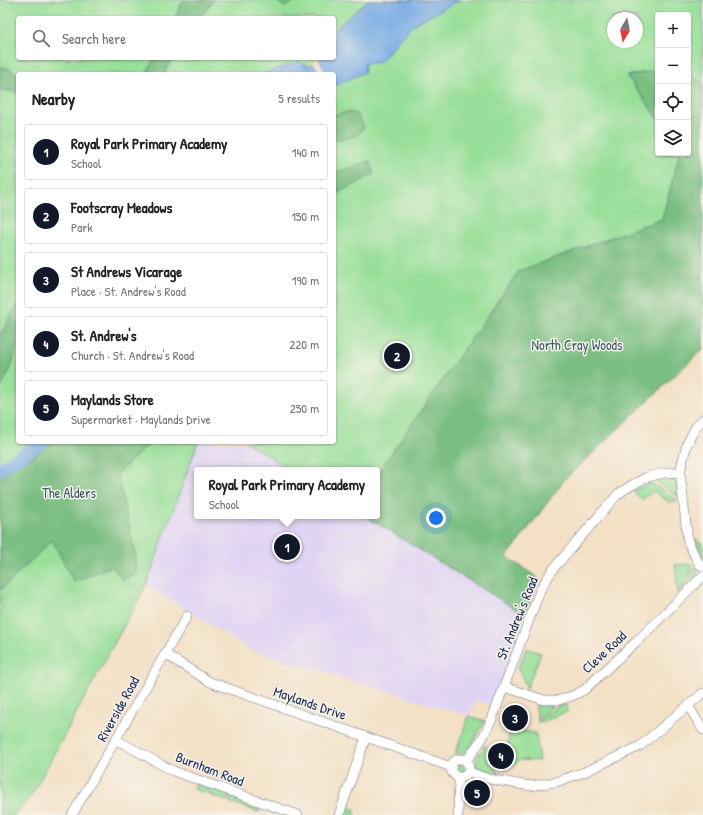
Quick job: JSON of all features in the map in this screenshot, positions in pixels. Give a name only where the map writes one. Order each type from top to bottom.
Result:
[{"type":"street","points":[[703,419],[695,428],[687,444],[680,472],[688,542],[699,564],[703,567]]},
{"type":"street","name":"St. Andrew's Road","points":[[466,761],[482,739],[492,719],[541,588],[554,568],[618,494],[647,477],[664,473],[680,472]]},
{"type":"street","name":"Cleve Road","points":[[505,687],[544,700],[559,700],[584,690],[637,641],[703,576]]},
{"type":"street","name":"Riverside Road","points":[[72,815],[117,740],[187,616]]},
{"type":"street","name":"Maylands Drive","points":[[165,654],[210,682],[451,767]]},
{"type":"street","points":[[469,772],[490,779],[530,786],[556,782],[587,771],[640,746],[703,693]]},
{"type":"street","points":[[689,706],[703,730]]},
{"type":"street","points":[[339,815],[366,737]]},
{"type":"street","name":"Burnham Road","points":[[117,740],[174,771],[298,815]]},
{"type":"street","points":[[461,759],[466,761],[469,767],[469,772],[464,777],[459,778],[453,774],[451,767],[454,761],[461,759]]},
{"type":"street","points":[[458,815],[459,778]]},
{"type":"shaded area","points":[[197,444],[249,444],[286,467],[194,467],[194,519],[370,519],[525,615],[492,705],[476,700],[469,716],[251,650],[146,585]]},
{"type":"green space","points":[[0,0],[703,0],[703,84],[691,75],[691,12],[655,12],[655,71],[627,76],[655,114],[655,156],[679,156],[662,219],[519,271],[380,470],[380,467],[286,467],[249,444],[336,444],[336,72],[16,72],[16,444],[197,444],[146,585],[31,796],[14,815],[0,815]]},
{"type":"green space","points":[[183,0],[214,0],[201,16],[176,16]]},
{"type":"green space","points":[[275,0],[297,0],[285,7]]},
{"type":"green space","points":[[153,60],[171,60],[165,72],[147,72]]},
{"type":"green space","points":[[0,67],[7,68],[16,73],[16,93],[0,89]]},
{"type":"green space","points":[[655,71],[655,114],[627,76]]},
{"type":"green space","name":"North Cray Woods","points":[[691,75],[703,84],[703,349],[565,479],[507,557],[538,578],[525,615],[370,519],[380,519],[380,470],[519,271],[662,219],[679,156],[691,156]]},
{"type":"green space","points":[[348,112],[357,114],[364,127],[354,136],[336,140],[336,115]]},
{"type":"green space","points":[[370,161],[374,174],[338,193],[336,191],[336,172]]},
{"type":"green space","points":[[16,307],[16,348],[11,367],[0,389],[0,336]]},
{"type":"green space","name":"The Alders","points":[[49,444],[149,444],[117,474],[136,556],[135,573],[123,581],[112,566],[74,582],[52,540],[2,589],[0,589],[0,476],[5,469],[28,460]]},
{"type":"green space","points":[[673,478],[676,481],[678,497],[655,481]]},
{"type":"green space","points":[[651,483],[678,501],[669,502],[653,491],[642,500],[633,491]]},
{"type":"green space","points":[[695,539],[703,543],[703,558]]},
{"type":"green space","points":[[693,564],[682,589],[678,593],[675,565]]},
{"type":"green space","points":[[694,567],[698,573],[686,585]]},
{"type":"green space","points":[[526,648],[541,653],[527,688],[518,669]]},
{"type":"green space","points":[[536,705],[553,706],[537,718]]},
{"type":"green space","points":[[566,705],[568,711],[545,721],[538,722],[538,720],[558,706]]},
{"type":"green space","points":[[469,716],[485,721],[467,752],[455,754]]},
{"type":"green space","points":[[510,729],[536,733],[539,761],[520,760],[514,765],[508,764],[506,760],[509,759],[512,750],[508,744]]},
{"type":"green space","points":[[485,745],[495,761],[501,763],[495,768],[499,774],[477,767],[477,759]]},
{"type":"green space","points":[[460,764],[465,769],[460,774],[455,769]]},
{"type":"green space","points":[[196,783],[207,786],[204,793],[194,789]]},
{"type":"green space","points":[[209,787],[230,795],[227,801],[207,794]]},
{"type":"green space","points":[[232,796],[261,806],[259,812],[229,802]]},
{"type":"green space","points":[[346,808],[355,809],[355,815],[343,815]]},
{"type":"water","points":[[368,0],[460,0],[412,25],[380,62],[364,64],[365,72],[336,85],[336,72],[269,72],[300,61],[304,65],[305,63],[306,66],[319,62],[320,60],[336,60],[336,28]]},
{"type":"pier","points":[[319,60],[326,72],[320,72],[315,64],[311,63]]},
{"type":"waterway","points":[[0,469],[39,444]]},
{"type":"place","name":"Footscray Meadows","points":[[397,356]]},
{"type":"place","name":"Royal Park Primary Academy","points":[[287,547]]},
{"type":"place","name":"St Andrews Vicarage","points":[[515,718]]},
{"type":"place","name":"St. Andrew's","points":[[501,756]]},
{"type":"place","name":"Maylands Store","points":[[477,793]]}]
